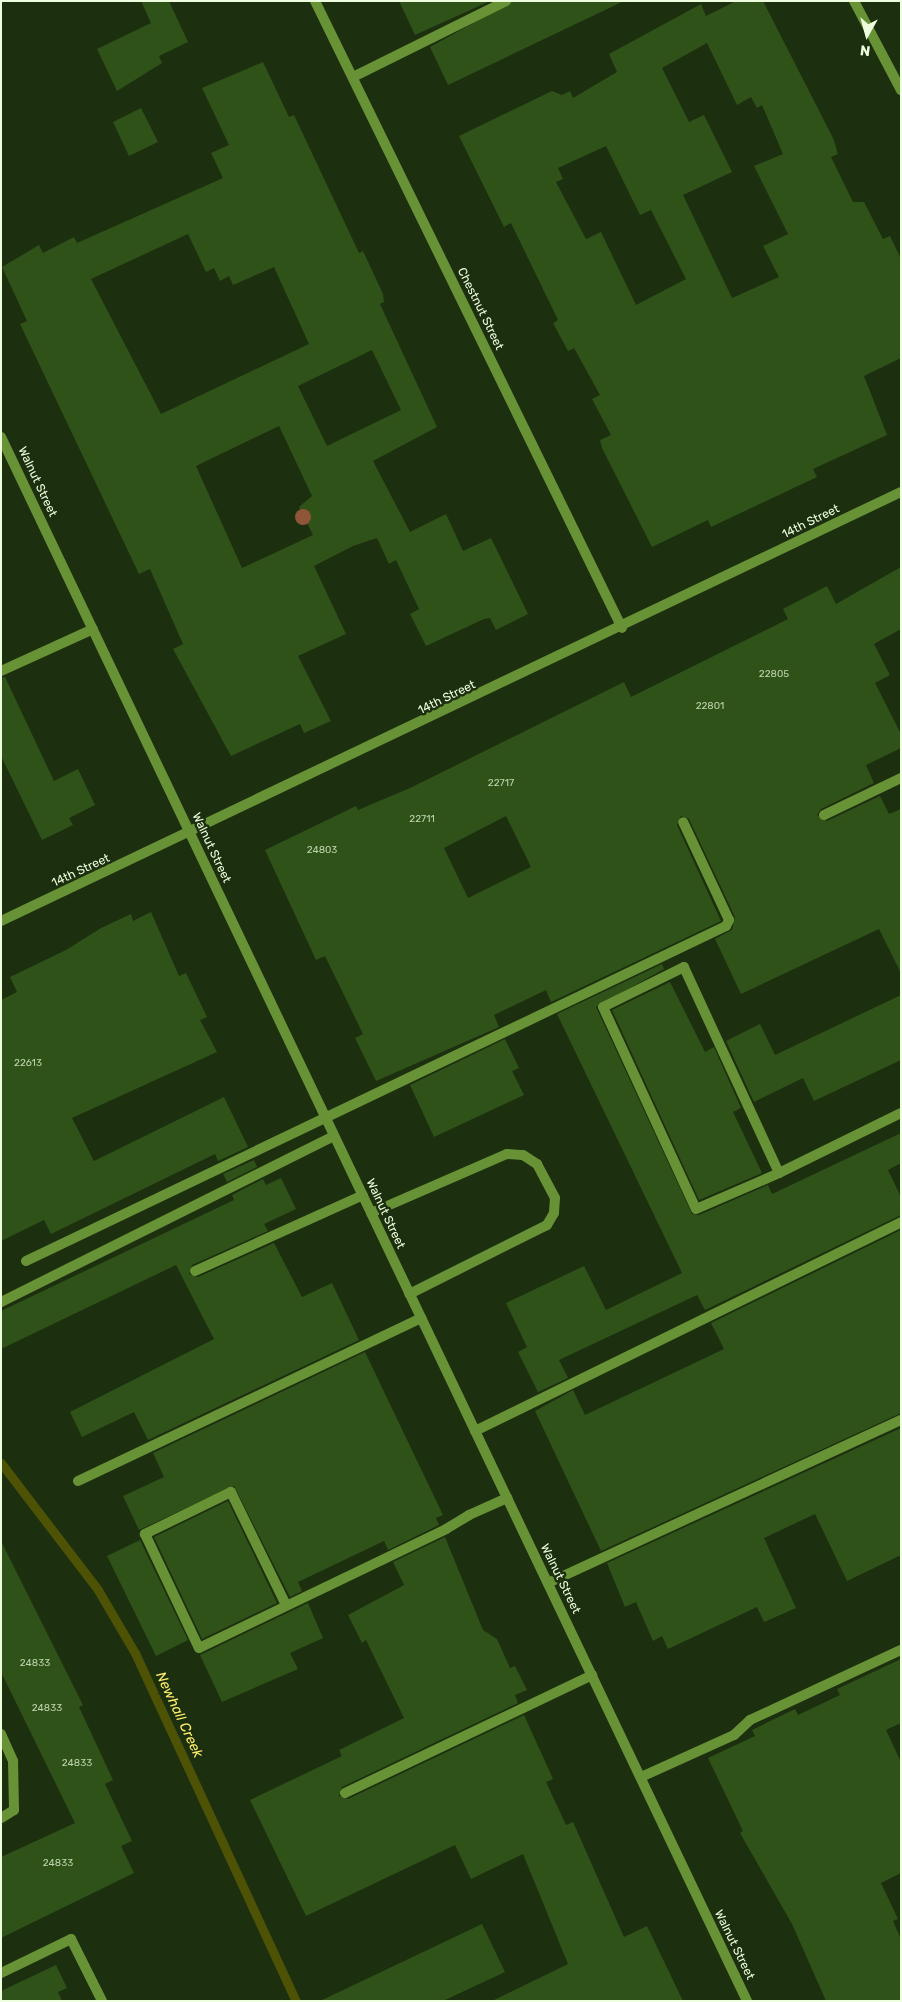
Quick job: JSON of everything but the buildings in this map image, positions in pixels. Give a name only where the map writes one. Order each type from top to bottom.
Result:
[{"type":"street","name":"Chestnut Street","points":[[315,1],[622,628]]},
{"type":"street","points":[[353,77],[506,1]]},
{"type":"street","points":[[854,1],[901,90]]},
{"type":"street","name":"Walnut Street","points":[[1,437],[747,2001]]},
{"type":"street","name":"14th Street","points":[[1,921],[190,834],[622,628],[901,492]]},
{"type":"street","points":[[1,671],[93,629]]},
{"type":"street","points":[[824,815],[901,778]]},
{"type":"street","points":[[26,1261],[324,1116],[726,926],[729,920],[683,822]]},
{"type":"street","points":[[779,1173],[684,967],[603,1007],[696,1209],[779,1173],[901,1113]]},
{"type":"street","points":[[1,1302],[334,1136]]},
{"type":"street","points":[[371,1213],[508,1154],[523,1155],[537,1164],[554,1198],[554,1213],[547,1225],[410,1294]]},
{"type":"street","points":[[195,1271],[363,1195]]},
{"type":"street","points":[[475,1431],[901,1222]]},
{"type":"street","points":[[78,1482],[421,1318]]},
{"type":"street","points":[[548,1583],[901,1420]]},
{"type":"street","points":[[286,1606],[231,1492],[145,1534],[199,1648],[286,1606],[507,1498]]},
{"type":"street","points":[[640,1777],[734,1735],[750,1720],[901,1650]]},
{"type":"street","points":[[345,1793],[592,1676]]},
{"type":"street","points":[[1,1734],[13,1762],[14,1810],[1,1818]]},
{"type":"street","points":[[1,1973],[71,1939],[102,2001]]},
{"type":"waterway","name":"Newhall Creek","points":[[1,1463],[98,1590],[135,1653],[296,2001]]}]
